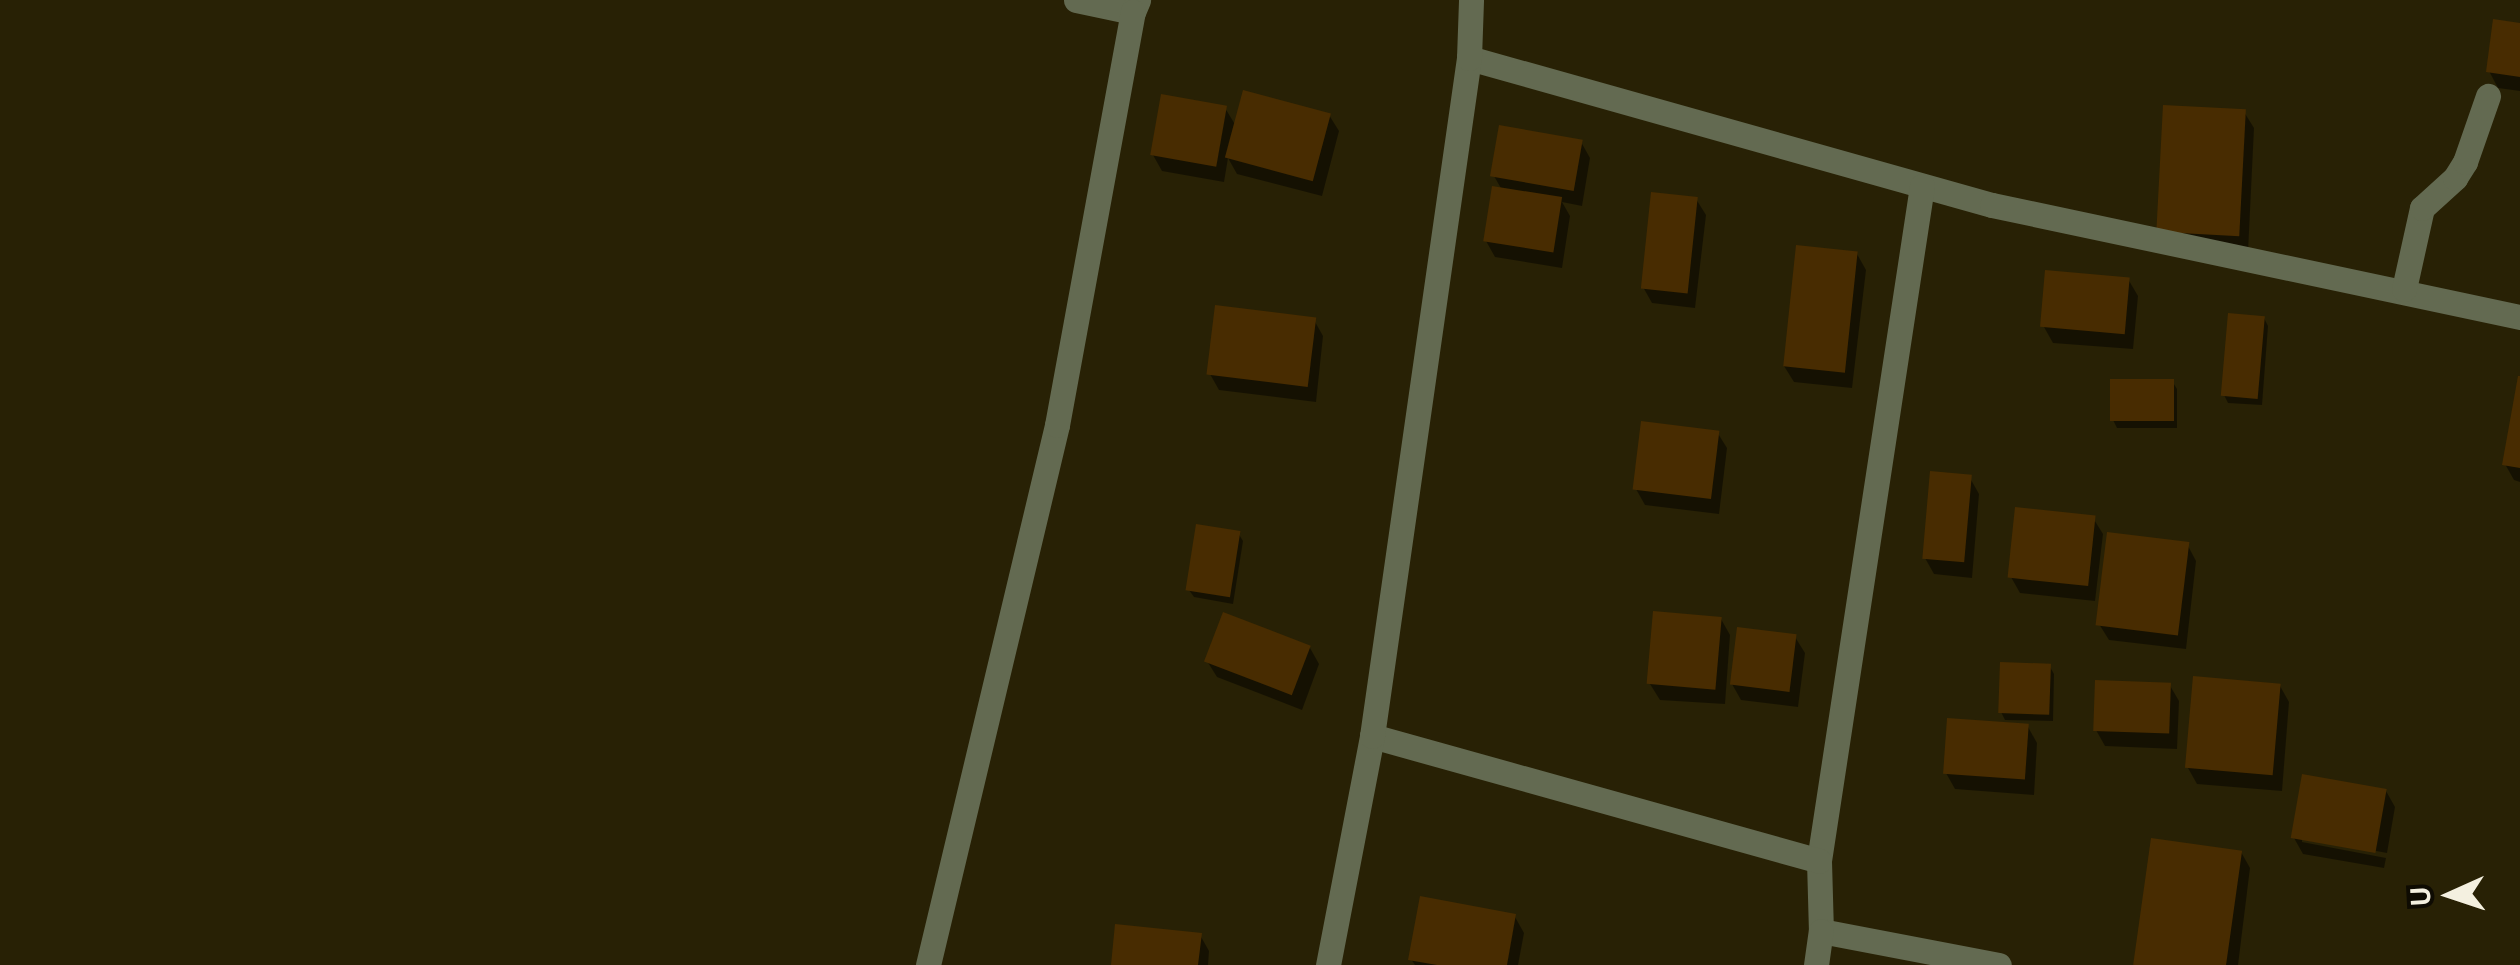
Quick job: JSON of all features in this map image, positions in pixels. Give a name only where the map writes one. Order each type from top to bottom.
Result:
[{"type":"street","points":[[928,965],[1057,425],[1135,6],[1076,0]]},
{"type":"street","points":[[1328,965],[1372,736],[1469,58],[1471,0]]},
{"type":"street","points":[[1469,58],[1922,186],[2308,274],[2404,289],[2520,317]]},
{"type":"street","points":[[2404,289],[2422,208],[2455,178],[2488,96]]},
{"type":"street","points":[[1816,965],[1822,931],[1819,861],[1922,186]]},
{"type":"street","points":[[1372,736],[1819,861]]},
{"type":"street","points":[[1822,931],[1999,965]]},
{"type":"building","points":[[2493,19],[2520,23],[2520,77],[2486,72]]},
{"type":"building","points":[[1243,90],[1331,114],[1313,181],[1225,158]]},
{"type":"building","points":[[1161,94],[1227,106],[1216,167],[1150,155]]},
{"type":"building","points":[[2163,105],[2246,109],[2239,236],[2156,232]]},
{"type":"building","points":[[1499,125],[1583,140],[1574,191],[1490,176]]},
{"type":"building","points":[[1492,186],[1562,197],[1553,252],[1483,241]]},
{"type":"building","points":[[1651,192],[1698,197],[1688,293],[1641,288]]},
{"type":"building","points":[[1796,245],[1858,251],[1845,373],[1783,366]]},
{"type":"building","points":[[2045,270],[2130,277],[2125,334],[2040,327]]},
{"type":"building","points":[[1215,305],[1316,317],[1308,387],[1206,374]]},
{"type":"building","points":[[2228,313],[2265,316],[2258,399],[2221,396]]},
{"type":"building","points":[[2520,376],[2520,468],[2502,465]]},
{"type":"building","points":[[2110,379],[2174,379],[2174,421],[2110,421]]},
{"type":"building","points":[[1641,421],[1719,431],[1711,499],[1633,489]]},
{"type":"building","points":[[1930,471],[1972,475],[1964,562],[1922,559]]},
{"type":"building","points":[[2015,507],[2096,515],[2088,586],[2008,578]]},
{"type":"building","points":[[1196,524],[1240,531],[1230,597],[1186,590]]},
{"type":"building","points":[[2107,532],[2189,542],[2178,635],[2096,625]]},
{"type":"building","points":[[1653,611],[1722,617],[1715,690],[1647,684]]},
{"type":"building","points":[[1223,612],[1311,646],[1292,695],[1204,661]]},
{"type":"building","points":[[1737,627],[1797,634],[1789,692],[1730,685]]},
{"type":"building","points":[[2000,662],[2051,664],[2049,715],[1998,713]]},
{"type":"building","points":[[2193,676],[2281,684],[2273,775],[2185,768]]},
{"type":"building","points":[[2095,680],[2171,683],[2169,734],[2093,731]]},
{"type":"building","points":[[1947,718],[2029,724],[2025,780],[1943,774]]},
{"type":"building","points":[[2302,774],[2387,789],[2375,853],[2291,838]]},
{"type":"building","points":[[2151,838],[2242,851],[2226,965],[2133,965]]},
{"type":"building","points":[[1420,896],[1516,914],[1507,965],[1437,965],[1408,960]]},
{"type":"building","points":[[1115,924],[1202,933],[1198,965],[1111,965]]}]
